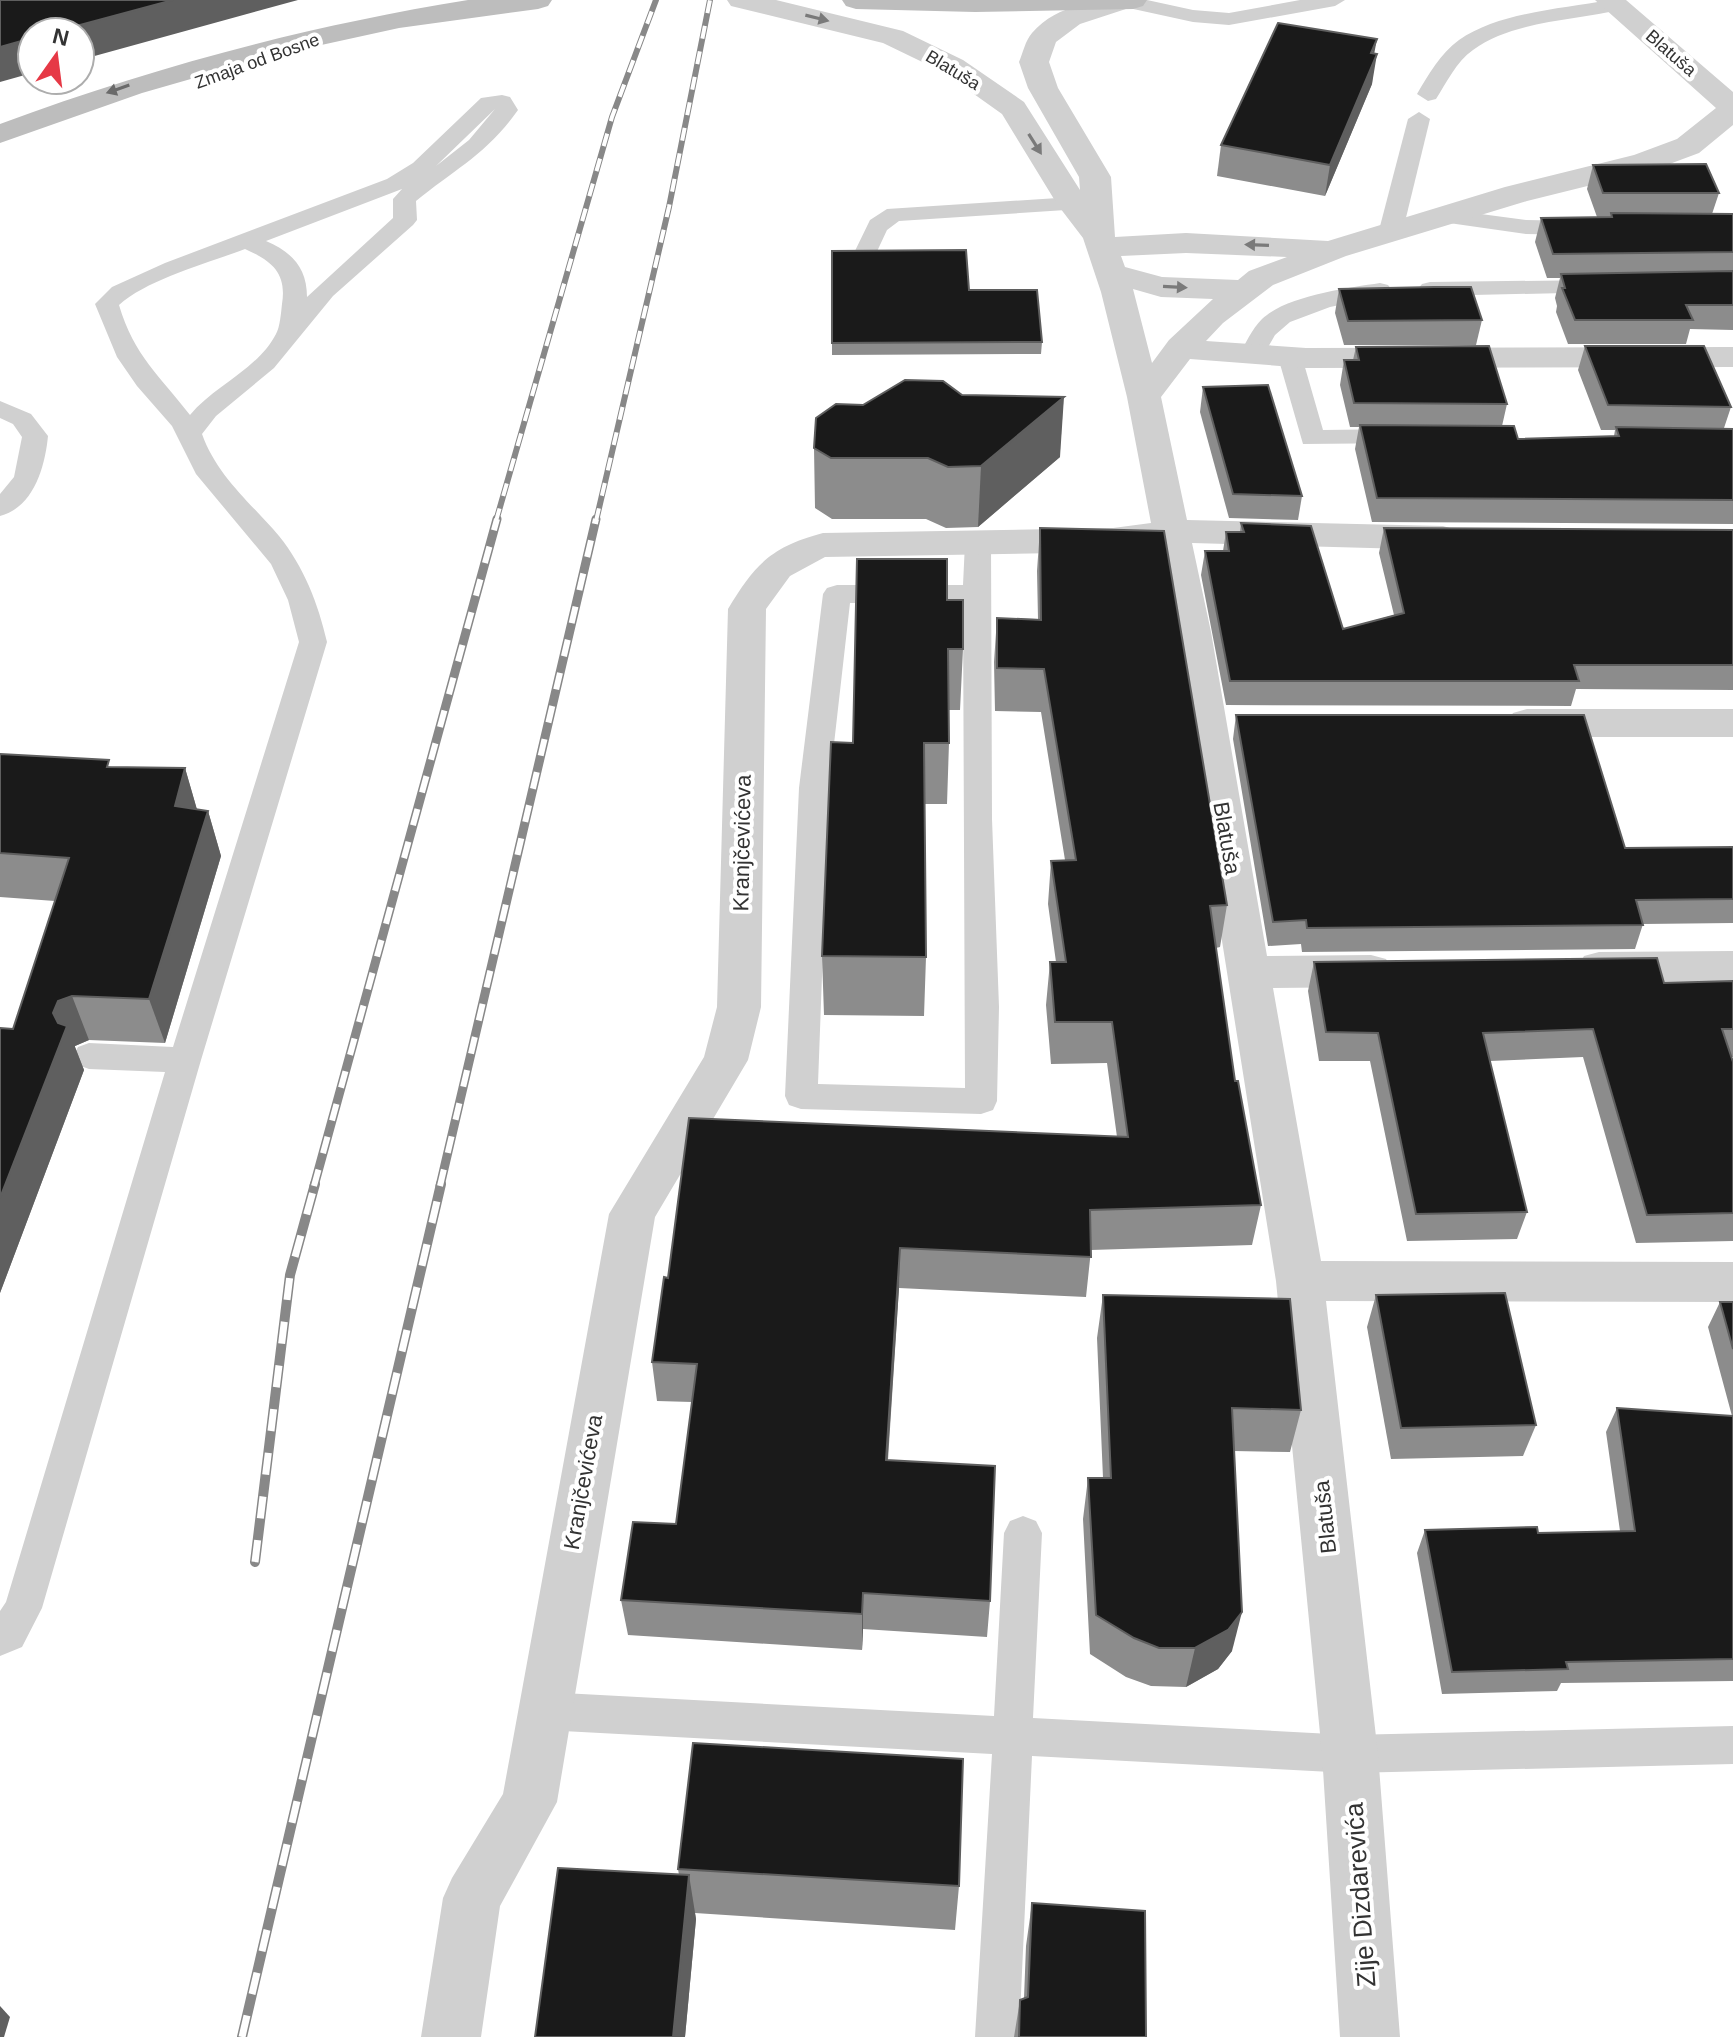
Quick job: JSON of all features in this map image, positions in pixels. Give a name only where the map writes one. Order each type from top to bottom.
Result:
[{"type":"main road","name":"Zmaja od Bosne","points":[[6,147],[91,123],[329,34],[397,18],[538,0]]},
{"type":"main road","points":[[856,0],[975,3],[1133,0]]},
{"type":"street","name":"Blatuša","points":[[741,0],[893,37],[953,66],[1013,108],[1096,240],[1144,397],[1173,531],[1223,722],[1249,972],[1300,1281],[1350,1754]]},
{"type":"street","points":[[1115,0],[1122,1]]},
{"type":"street","name":"Blatuša","points":[[1096,240],[1095,177],[1043,88],[1034,62],[1043,38],[1070,18],[1122,1]]},
{"type":"street","name":"Blatuša","points":[[1144,397],[1181,347],[1242,290],[1293,263],[1516,194],[1660,157],[1688,146],[1733,108],[1612,2]]},
{"type":"street","name":"Blatuša","points":[[1096,240],[1335,249]]},
{"type":"street","points":[[1096,240],[1161,287],[1242,290]]},
{"type":"street","points":[[1181,347],[1251,356],[1290,357],[1487,358],[1657,353],[1733,357]]},
{"type":"street","name":"Kranjčevićeva","points":[[451,2037],[472,1898],[529,1802],[632,1214],[726,1060],[739,1007],[747,609],[768,572],[798,552],[823,545],[1113,540],[1173,531],[1484,538]]},
{"type":"street","points":[[1494,723],[1733,723]]},
{"type":"street","points":[[1561,969],[1733,967]]},
{"type":"street","points":[[1249,972],[1405,971]]},
{"type":"street","points":[[1300,1281],[1733,1282]]},
{"type":"street","name":"Zije Dizdarevića","points":[[1350,1754],[1370,2037]]},
{"type":"lane","points":[[1122,1],[1193,16],[1229,19],[1335,0]]},
{"type":"lane","points":[[1428,94],[1438,76],[1467,44],[1514,27],[1612,2]]},
{"type":"lane","points":[[0,1638],[8,1634],[23,1608],[185,1060],[313,642],[306,607],[282,560],[194,455],[189,433],[178,413],[141,375],[111,318],[107,304],[120,292],[245,240],[395,184],[421,168],[489,103],[502,102],[507,110],[492,130],[457,162],[424,180],[404,199],[405,220],[325,291],[265,363],[207,411],[189,433]]},
{"type":"lane","points":[[1390,234],[1419,119]]},
{"type":"lane","points":[[865,255],[877,225],[883,218],[895,214],[1096,240]]},
{"type":"lane","points":[[1443,216],[1526,227],[1599,228]]},
{"type":"lane","points":[[245,240],[267,249],[286,262],[295,276],[298,291],[289,334]]},
{"type":"lane","points":[[1251,356],[1268,326],[1281,316],[1358,293],[1623,287]]},
{"type":"lane","points":[[1290,357],[1312,438],[1429,438]]},
{"type":"lane","points":[[0,409],[22,419],[35,436],[33,466],[20,492],[0,508]]},
{"type":"lane","points":[[976,594],[837,594],[814,788],[801,1096],[981,1101],[984,1054],[977,824],[980,690],[976,594],[978,543]]},
{"type":"lane","points":[[89,1056],[185,1060]]},
{"type":"lane","points":[[997,2037],[1023,1533]]},
{"type":"lane","points":[[544,1711],[1350,1754],[1733,1745]]},
{"type":"building","points":[[0,0],[173,0],[96,21],[96,16],[16,16],[16,42],[0,47]]},
{"type":"building","points":[[1278,23],[1377,39],[1371,53],[1377,54],[1330,165],[1221,145]]},
{"type":"building","points":[[1706,164],[1719,193],[1603,193],[1593,165]]},
{"type":"building","points":[[1611,213],[1733,214],[1733,252],[1553,254],[1541,218],[1612,217]]},
{"type":"building","points":[[966,250],[969,290],[1037,290],[1042,342],[832,343],[832,251]]},
{"type":"building","points":[[1733,271],[1733,305],[1686,305],[1693,320],[1575,320],[1562,288],[1565,288],[1561,274]]},
{"type":"building","points":[[1471,287],[1482,320],[1348,321],[1339,289]]},
{"type":"building","points":[[1489,346],[1507,404],[1354,403],[1344,360],[1359,360],[1356,347]]},
{"type":"building","points":[[1585,346],[1704,346],[1731,407],[1608,405]]},
{"type":"building","points":[[905,380],[943,381],[962,395],[1064,397],[981,466],[948,467],[928,458],[831,458],[814,448],[816,418],[836,404],[863,405]]},
{"type":"building","points":[[1268,385],[1302,496],[1233,494],[1203,387]]},
{"type":"building","points":[[1360,425],[1514,426],[1518,439],[1619,436],[1616,427],[1733,429],[1733,500],[1377,498]]},
{"type":"building","points":[[1241,523],[1311,526],[1343,629],[1404,613],[1384,528],[1733,530],[1733,665],[1574,665],[1579,681],[1230,681],[1205,551],[1229,551],[1226,532],[1244,532]]},
{"type":"building","points":[[1040,528],[1164,531],[1227,905],[1210,906],[1235,1081],[1238,1081],[1261,1205],[1090,1210],[1091,1257],[900,1248],[886,1460],[995,1466],[990,1601],[863,1593],[862,1614],[621,1600],[633,1522],[676,1524],[697,1364],[652,1362],[664,1277],[668,1278],[689,1118],[1128,1137],[1112,1022],[1055,1022],[1050,962],[1066,962],[1051,861],[1076,860],[1044,669],[997,668],[997,618],[1041,620]]},
{"type":"building","points":[[857,559],[947,559],[947,600],[963,600],[963,649],[948,649],[949,743],[924,743],[926,957],[822,956],[831,742],[853,743]]},
{"type":"building","points":[[1236,715],[1584,715],[1625,848],[1733,847],[1733,899],[1636,900],[1643,925],[1307,928],[1306,920],[1273,922]]},
{"type":"building","points":[[0,754],[109,760],[107,767],[185,768],[175,806],[208,811],[149,999],[72,996],[58,1001],[53,1013],[58,1023],[67,1026],[0,1198],[0,1028],[13,1029],[69,858],[0,853]]},
{"type":"building","points":[[1657,958],[1664,983],[1733,981],[1733,1029],[1722,1029],[1733,1062],[1733,1213],[1647,1215],[1593,1029],[1483,1033],[1527,1212],[1416,1214],[1378,1033],[1326,1032],[1314,962]]},
{"type":"building","points":[[1505,1293],[1536,1425],[1401,1428],[1376,1295]]},
{"type":"building","points":[[1103,1295],[1290,1299],[1301,1410],[1232,1408],[1242,1612],[1228,1630],[1195,1648],[1159,1648],[1134,1638],[1096,1615],[1088,1478],[1111,1478]]},
{"type":"building","points":[[1720,1302],[1733,1302],[1733,1349]]},
{"type":"building","points":[[1617,1408],[1733,1416],[1733,1659],[1566,1662],[1568,1669],[1452,1672],[1425,1530],[1537,1527],[1538,1533],[1635,1531]]},
{"type":"building","points":[[693,1743],[963,1759],[959,1886],[678,1869]]},
{"type":"building","points":[[558,1868],[689,1875],[673,2037],[535,2037]]},
{"type":"building","points":[[1032,1903],[1145,1911],[1146,2037],[1019,2037],[1020,2000],[1028,1997]]},
{"type":"railway","points":[[496,521],[612,117],[656,0]]},
{"type":"railway","points":[[596,521],[669,207],[710,0]]},
{"type":"railway","points":[[314,1186],[497,519]]},
{"type":"railway","points":[[440,1186],[596,519]]},
{"type":"railway","points":[[255,1562],[290,1275],[315,1184]]},
{"type":"railway","points":[[242,2037],[441,1184]]}]
